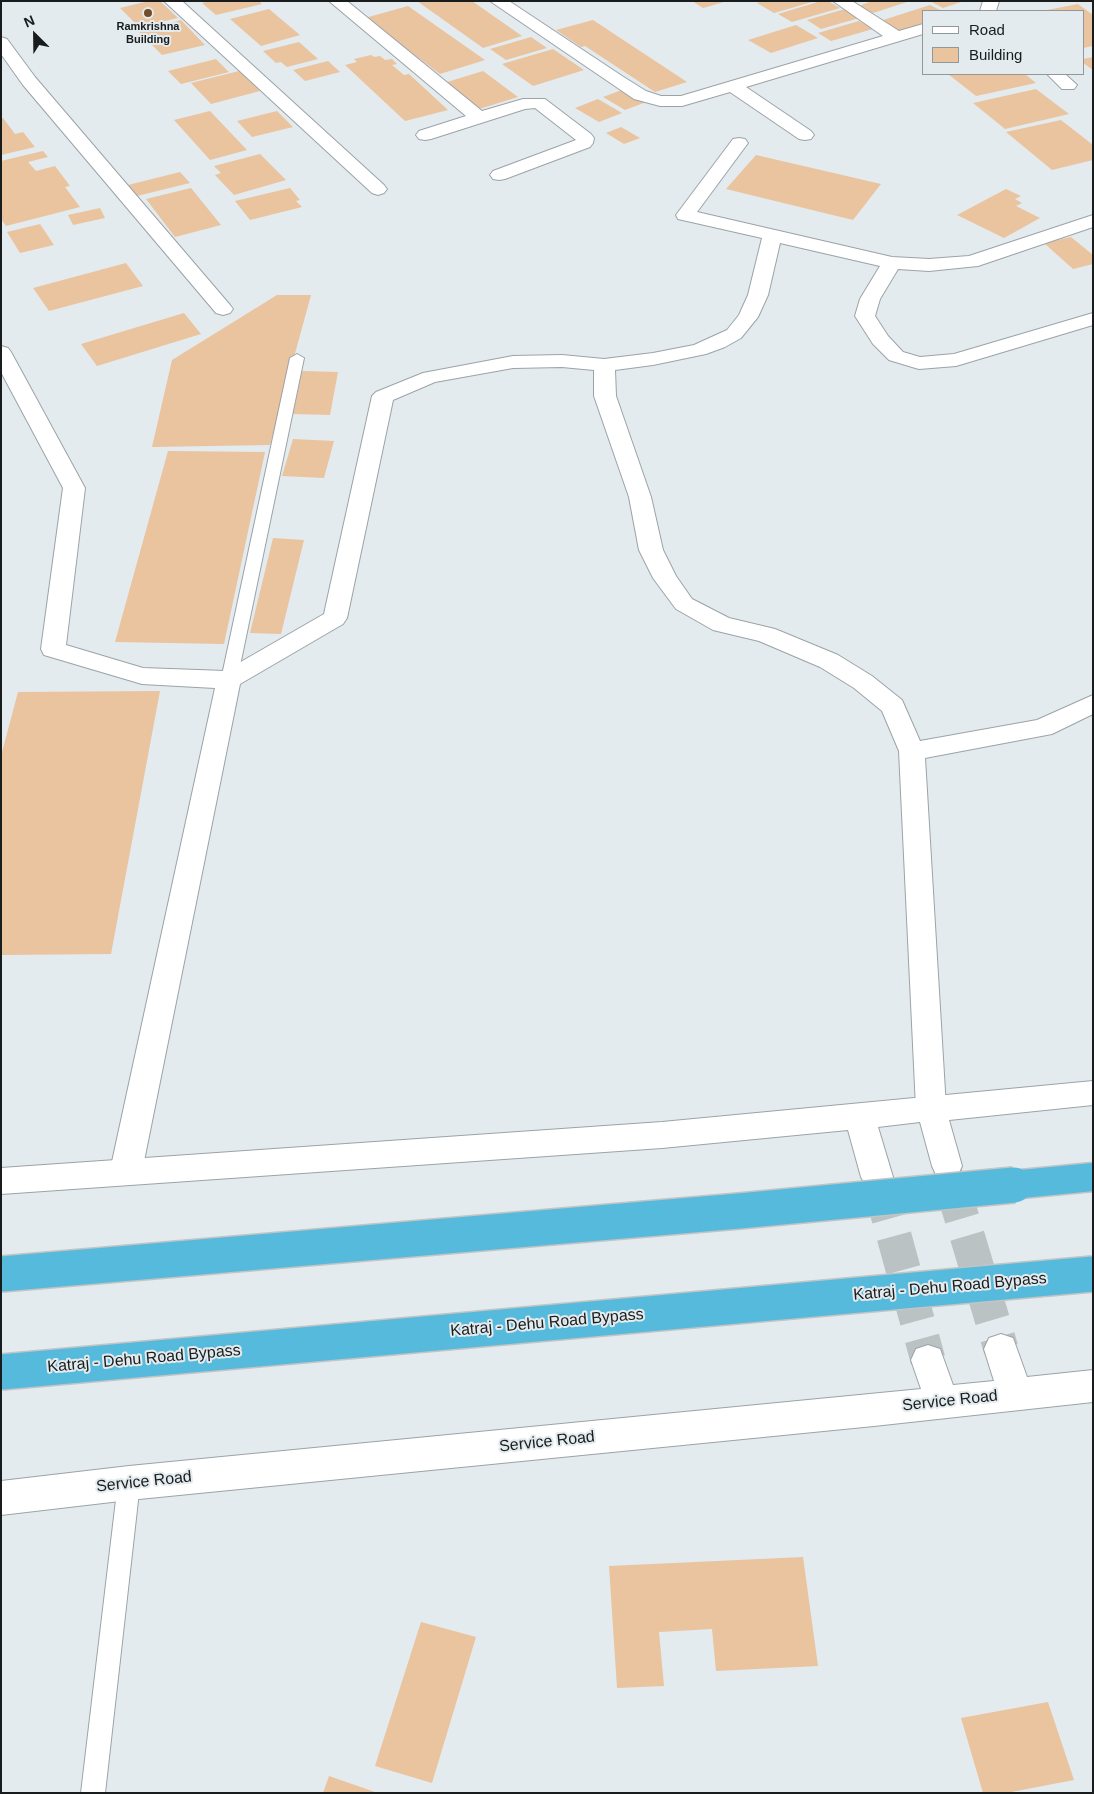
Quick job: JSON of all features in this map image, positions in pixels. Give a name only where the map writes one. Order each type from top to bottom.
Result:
[{"type":"highway","points":[[1,1274],[748,1210],[1093,1177]]},
{"type":"highway","name":"Katraj - Dehu Road Bypass","points":[[1,1372],[1093,1274]]},
{"type":"street","points":[[172,1],[378,188]]},
{"type":"street","points":[[337,1],[479,118]]},
{"type":"street","points":[[498,1],[640,95],[660,101],[682,101],[922,29]]},
{"type":"street","points":[[841,1],[895,36]]},
{"type":"street","points":[[1,42],[29,81],[223,309]]},
{"type":"street","points":[[731,85],[805,135]]},
{"type":"street","points":[[425,135],[523,104],[539,104],[585,138],[584,142],[499,175]]},
{"type":"street","points":[[739,143],[685,215],[892,263],[929,265],[971,262],[1093,221]]},
{"type":"street","points":[[1,352],[74,488],[52,649],[142,676],[229,680],[335,618],[383,396],[430,377],[513,362],[562,361],[604,365],[653,359],[699,350],[734,334],[748,317],[758,295],[772,235]]},
{"type":"street","points":[[892,263],[870,299],[865,316],[880,340],[896,356],[919,363],[956,360],[1093,320]]},
{"type":"street","points":[[604,365],[605,396],[640,497],[651,550],[665,578],[684,604],[721,624],[766,635],[829,661],[862,682],[893,706],[912,751],[931,1108],[947,1166]]},
{"type":"street","points":[[126,1171],[229,680]]},
{"type":"street","points":[[912,751],[1042,728],[1093,704]]},
{"type":"street","points":[[1,1181],[662,1135],[1093,1093]]},
{"type":"street","points":[[859,1115],[878,1177]]},
{"type":"street","points":[[1001,1349],[1015,1394]]},
{"type":"street","points":[[928,1360],[942,1402]]},
{"type":"street","name":"Service Road","points":[[1,1498],[129,1483],[1093,1386]]},
{"type":"lane","points":[[229,680],[297,358]]},
{"type":"lane","points":[[93,1793],[129,1483]]},
{"type":"building","name":"Ramkrishna Building","points":[[149,1],[160,1],[178,18],[139,27],[120,8]]},
{"type":"building","points":[[208,1],[259,1],[262,4],[216,15],[202,3]]},
{"type":"building","points":[[417,1],[472,1],[522,36],[483,48]]},
{"type":"building","points":[[692,1],[724,1],[724,2],[703,8]]},
{"type":"building","points":[[763,1],[812,2],[774,13],[757,3]]},
{"type":"building","points":[[821,1],[828,1],[840,8],[792,22],[778,14]]},
{"type":"building","points":[[872,1],[907,2],[873,13],[859,6]]},
{"type":"building","points":[[930,1],[961,1],[961,2],[943,8]]},
{"type":"building","points":[[1078,4],[1093,15],[1093,46],[1084,48],[1084,10],[1047,10]]},
{"type":"building","points":[[930,5],[940,10],[922,10],[922,23],[898,31],[880,21]]},
{"type":"building","points":[[408,6],[485,60],[440,74],[365,18]]},
{"type":"building","points":[[269,9],[300,35],[261,46],[230,19]]},
{"type":"building","points":[[845,9],[859,18],[821,29],[807,20]]},
{"type":"building","points":[[181,20],[205,45],[162,55],[139,32]]},
{"type":"building","points":[[593,20],[687,82],[655,92],[585,46],[581,47],[556,30]]},
{"type":"building","points":[[859,21],[873,29],[831,41],[818,33]]},
{"type":"building","points":[[796,25],[818,38],[771,53],[748,40]]},
{"type":"building","points":[[531,37],[547,48],[506,60],[490,49]]},
{"type":"building","points":[[299,42],[318,59],[287,67],[281,62],[276,63],[263,51]]},
{"type":"building","points":[[553,49],[584,70],[533,86],[502,64]]},
{"type":"building","points":[[371,55],[374,57],[380,56],[385,60],[392,59],[397,64],[392,65],[404,75],[409,74],[448,110],[405,121],[345,65],[357,62],[354,59]]},
{"type":"building","points":[[1093,57],[1093,70],[1084,64],[1084,59]]},
{"type":"building","points":[[216,59],[229,72],[181,84],[168,71]]},
{"type":"building","points":[[328,61],[340,72],[305,81],[293,70]]},
{"type":"building","points":[[239,71],[260,91],[211,104],[191,83]]},
{"type":"building","points":[[483,71],[518,97],[479,109],[444,83]]},
{"type":"building","points":[[949,75],[1026,75],[1036,83],[976,96]]},
{"type":"building","points":[[627,88],[649,101],[625,110],[603,97]]},
{"type":"building","points":[[1036,89],[1069,114],[1005,129],[973,103]]},
{"type":"building","points":[[598,99],[622,113],[599,122],[575,108]]},
{"type":"building","points":[[210,111],[247,150],[210,160],[174,120]]},
{"type":"building","points":[[277,111],[293,127],[252,137],[237,121]]},
{"type":"building","points":[[1,118],[3,118],[15,134],[23,132],[35,147],[1,155]]},
{"type":"building","points":[[1061,120],[1093,145],[1093,160],[1052,170],[1006,132]]},
{"type":"building","points":[[621,127],[640,138],[624,144],[606,133]]},
{"type":"building","points":[[43,151],[48,157],[28,162],[36,171],[55,166],[70,186],[65,187],[80,207],[6,226],[1,219],[1,161]]},
{"type":"building","points":[[260,154],[286,180],[234,195],[215,175],[221,173],[214,166]]},
{"type":"building","points":[[756,155],[881,184],[853,220],[726,189]]},
{"type":"building","points":[[180,172],[190,183],[137,196],[128,185]]},
{"type":"building","points":[[191,188],[221,225],[175,237],[146,199]]},
{"type":"building","points":[[290,188],[300,200],[296,201],[302,207],[250,220],[235,201]]},
{"type":"building","points":[[1006,189],[1021,196],[1015,199],[1022,203],[1016,206],[1040,218],[1004,238],[957,215]]},
{"type":"building","points":[[100,208],[105,218],[73,225],[68,215]]},
{"type":"building","points":[[40,224],[54,245],[20,253],[7,232]]},
{"type":"building","points":[[1071,237],[1093,255],[1093,264],[1073,269],[1044,243]]},
{"type":"building","points":[[126,263],[143,286],[49,311],[33,288]]},
{"type":"building","points":[[277,295],[311,295],[270,445],[152,447],[172,360]]},
{"type":"building","points":[[184,313],[201,334],[97,366],[81,344]]},
{"type":"building","points":[[302,371],[338,372],[330,415],[293,414]]},
{"type":"building","points":[[293,439],[334,441],[324,478],[282,476]]},
{"type":"building","points":[[168,451],[265,452],[224,644],[115,642]]},
{"type":"building","points":[[273,538],[304,540],[281,634],[250,633]]},
{"type":"building","points":[[160,691],[111,954],[1,955],[1,756],[18,692]]},
{"type":"building","points":[[803,1557],[818,1666],[716,1671],[712,1629],[659,1632],[664,1686],[617,1688],[609,1566]]},
{"type":"building","points":[[421,1622],[476,1637],[432,1783],[375,1766]]},
{"type":"building","points":[[1048,1702],[1074,1780],[1006,1793],[983,1793],[961,1718]]},
{"type":"building","points":[[329,1776],[375,1792],[375,1793],[323,1793]]},
{"type":"tunnel","points":[[948,1172],[952,1186]]},
{"type":"tunnel","points":[[878,1179],[880,1186]]},
{"type":"tunnel","points":[[880,1185],[928,1360]]},
{"type":"tunnel","points":[[952,1185],[1001,1349]]},
{"type":"place","name":"Ramkrishna Building","points":[[148,13]]}]
